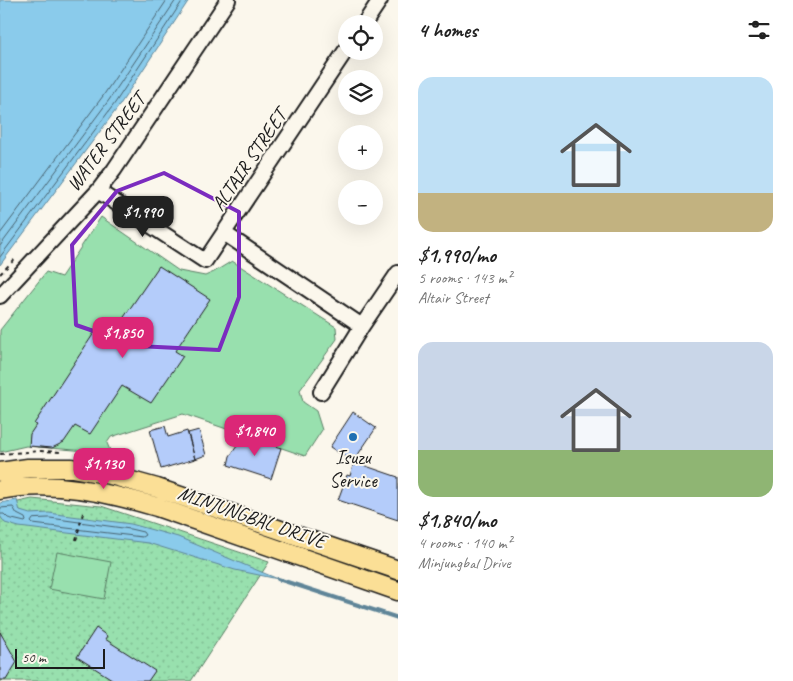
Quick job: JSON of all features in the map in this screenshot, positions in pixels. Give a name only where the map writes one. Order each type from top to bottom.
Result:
[{"type":"main road","name":"MINJUNGBAL DRIVE","points":[[0,472],[28,468],[72,468],[114,476],[157,488],[398,570]]},
{"type":"main road","name":"MINJUNGBAL DRIVE","points":[[0,490],[27,486],[60,487],[79,488],[116,495],[157,507],[398,590]]},
{"type":"street","name":"WATER STREET","points":[[0,296],[98,191],[129,149],[228,0]]},
{"type":"street","points":[[370,15],[380,0]]},
{"type":"street","name":"ALTAIR STREET","points":[[98,191],[205,261],[339,60]]},
{"type":"street","points":[[224,233],[362,326]]},
{"type":"street","points":[[321,392],[398,273]]},
{"type":"path","points":[[76,540],[83,513]]},
{"type":"highlighted area","points":[[164,173],[239,212],[239,297],[219,350],[137,346],[76,325],[72,245],[117,191]]},
{"type":"green space","points":[[101,217],[179,271],[205,276],[232,261],[336,327],[337,339],[300,390],[303,402],[316,411],[322,430],[305,456],[183,414],[111,437],[107,443],[111,453],[26,446],[0,452],[0,330],[46,272],[61,277]]},
{"type":"green space","points":[[32,499],[101,506],[269,562],[191,681],[0,681],[0,506]]},
{"type":"green space","points":[[57,552],[111,562],[104,599],[49,589]]},
{"type":"water","points":[[0,0],[189,0],[119,106],[0,265]]},
{"type":"water","points":[[17,500],[20,511],[30,514],[49,513],[131,524],[178,537],[278,579],[235,570],[148,543],[19,527],[5,523],[0,516],[0,503]]},
{"type":"building","points":[[159,266],[210,299],[175,351],[183,356],[151,403],[122,386],[90,434],[75,426],[64,442],[52,448],[29,446],[30,434],[36,425],[34,424],[100,324],[116,320],[120,323]]},
{"type":"building","name":"Isuzu Service","points":[[353,412],[376,428],[353,462],[330,447]]},
{"type":"building","points":[[165,426],[168,437],[187,431],[195,459],[161,469],[150,430]]},
{"type":"building","points":[[199,430],[206,455],[195,459],[188,433]]},
{"type":"building","points":[[244,436],[281,448],[271,479],[228,465],[230,456]]},
{"type":"building","points":[[354,462],[398,477],[398,520],[338,500],[347,475],[350,476]]},
{"type":"building","points":[[96,628],[107,636],[105,639],[155,671],[148,681],[115,681],[77,657]]},
{"type":"building","points":[[0,632],[17,662],[6,680],[0,680]]},
{"type":"waterway","points":[[278,579],[398,618]]},
{"type":"place","name":"Isuzu Service","points":[[353,437]]}]
